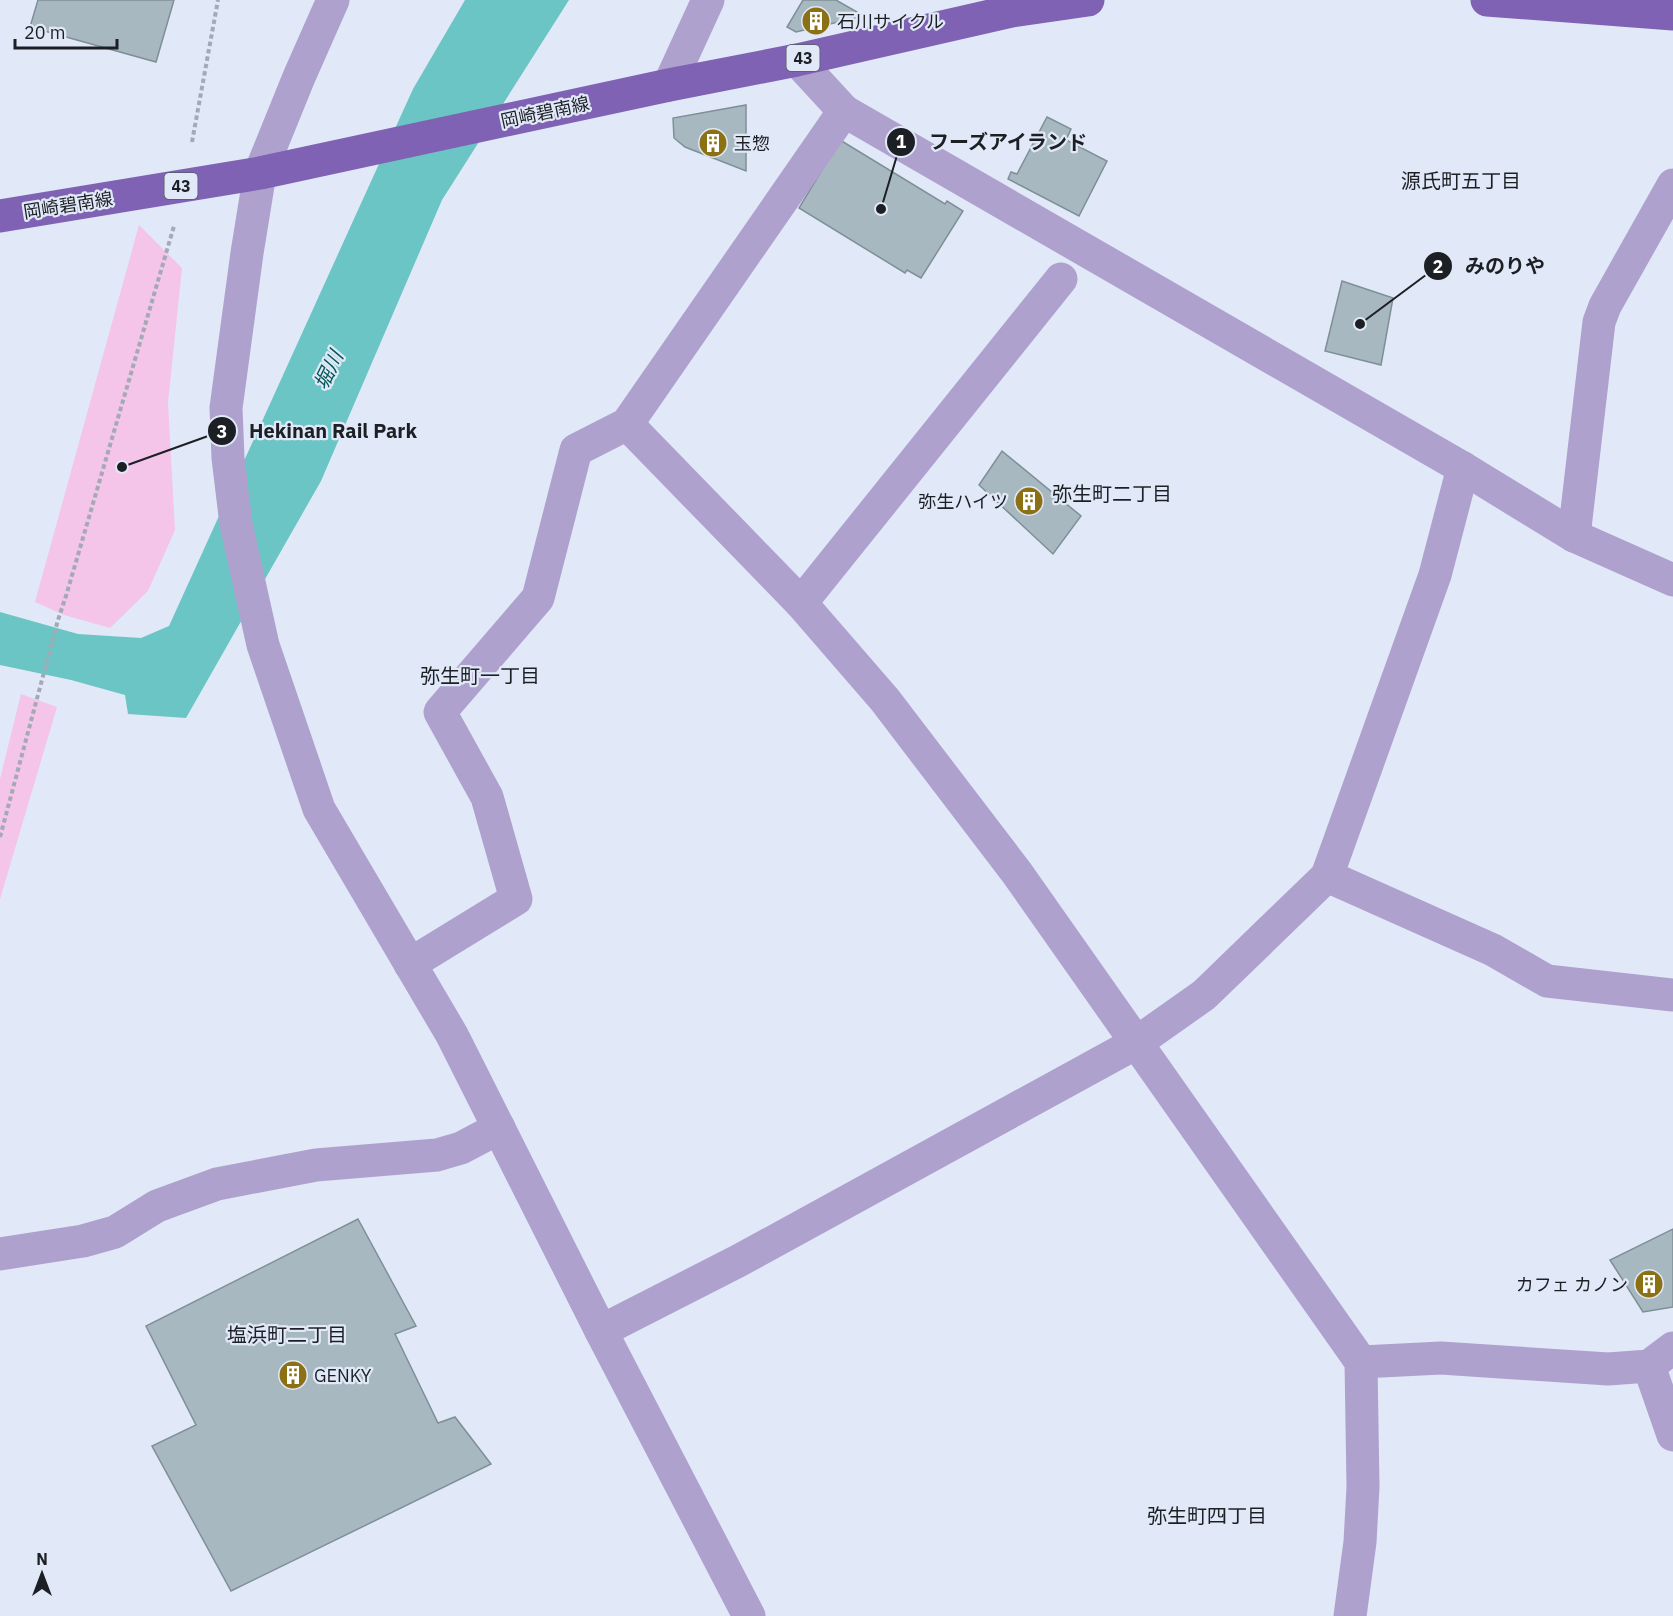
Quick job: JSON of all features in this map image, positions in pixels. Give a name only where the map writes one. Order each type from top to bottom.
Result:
[{"type":"main road","name":"岡崎碧南線","points":[[0,216],[260,173],[669,85],[797,60],[1012,11],[1088,0]]},
{"type":"main road","points":[[1487,0],[1673,14]]},
{"type":"street","points":[[333,0],[260,173],[226,408],[228,458],[236,524],[262,645],[319,809],[452,1035],[601,1331],[750,1616]]},
{"type":"street","points":[[669,85],[708,0]]},
{"type":"street","points":[[797,60],[844,111],[1463,468],[1574,536],[1673,580]]},
{"type":"street","points":[[410,964],[516,899],[486,797],[440,712],[537,598],[576,450],[627,424],[844,111]]},
{"type":"street","points":[[1574,536],[1599,322],[1605,306],[1673,185]]},
{"type":"street","points":[[801,603],[1061,279]]},
{"type":"street","points":[[627,424],[801,603],[885,700],[1003,855],[1361,1362],[1364,1487],[1360,1542],[1350,1616]]},
{"type":"street","points":[[601,1331],[740,1260],[1136,1043],[1204,995],[1327,876],[1435,574],[1463,468]]},
{"type":"street","points":[[1327,876],[1493,950],[1547,981],[1673,995]]},
{"type":"street","points":[[0,1254],[83,1241],[115,1232],[157,1206],[217,1184],[316,1165],[437,1155],[460,1148],[499,1128]]},
{"type":"street","points":[[1361,1362],[1441,1358],[1608,1369],[1661,1357],[1673,1435]]},
{"type":"path","points":[[192,142],[218,0]]},
{"type":"path","points":[[0,837],[58,620],[174,226]]},
{"type":"shaded area","points":[[139,225],[182,268],[168,403],[175,530],[148,591],[110,628],[64,615],[35,602]]},
{"type":"shaded area","points":[[21,694],[57,707],[0,899],[0,779]]},
{"type":"water","name":"堀川","points":[[465,0],[569,0],[442,200],[321,481],[186,718],[128,714],[125,695],[71,680],[0,665],[0,612],[78,634],[141,638],[169,626],[413,89]]},
{"type":"building","points":[[38,0],[174,0],[156,62],[30,27]]},
{"type":"building","name":"石川サイクル","points":[[803,0],[836,0],[864,16],[796,32],[787,27]]},
{"type":"building","name":"玉惣","points":[[746,105],[746,171],[685,147],[674,138],[673,118]]},
{"type":"building","points":[[1047,117],[1071,129],[1066,140],[1107,161],[1079,216],[1008,179],[1011,172],[1017,174]]},
{"type":"building","points":[[840,140],[945,204],[947,201],[963,211],[921,278],[907,270],[905,273],[799,208]]},
{"type":"building","points":[[1342,281],[1393,298],[1381,365],[1325,351]]},
{"type":"building","name":"弥生ハイツ","points":[[1002,451],[1081,516],[1053,554],[979,485]]},
{"type":"building","name":"GENKY","points":[[358,1219],[416,1326],[395,1334],[438,1423],[455,1417],[491,1464],[231,1591],[152,1446],[196,1425],[146,1326]]},
{"type":"building","name":"カフェ カノン","points":[[1673,1229],[1673,1307],[1643,1312],[1610,1260]]},
{"type":"place","name":"石川サイクル","points":[[816,21]]},
{"type":"place","name":"玉惣","points":[[713,143]]},
{"type":"place","name":"フーズアイランド","points":[[881,209]]},
{"type":"place","name":"みのりや","points":[[1360,324]]},
{"type":"place","name":"Hekinan Rail Park","points":[[122,467]]},
{"type":"place","name":"弥生ハイツ","points":[[1029,501]]},
{"type":"place","name":"カフェ カノン","points":[[1649,1284]]},
{"type":"place","name":"GENKY","points":[[293,1375]]},
{"type":"district","name":"源氏町五丁目","points":[[1461,180]]},
{"type":"district","name":"弥生町二丁目","points":[[1112,493]]},
{"type":"district","name":"弥生町一丁目","points":[[480,675]]},
{"type":"district","name":"塩浜町二丁目","points":[[287,1334]]},
{"type":"district","name":"弥生町四丁目","points":[[1207,1515]]}]
